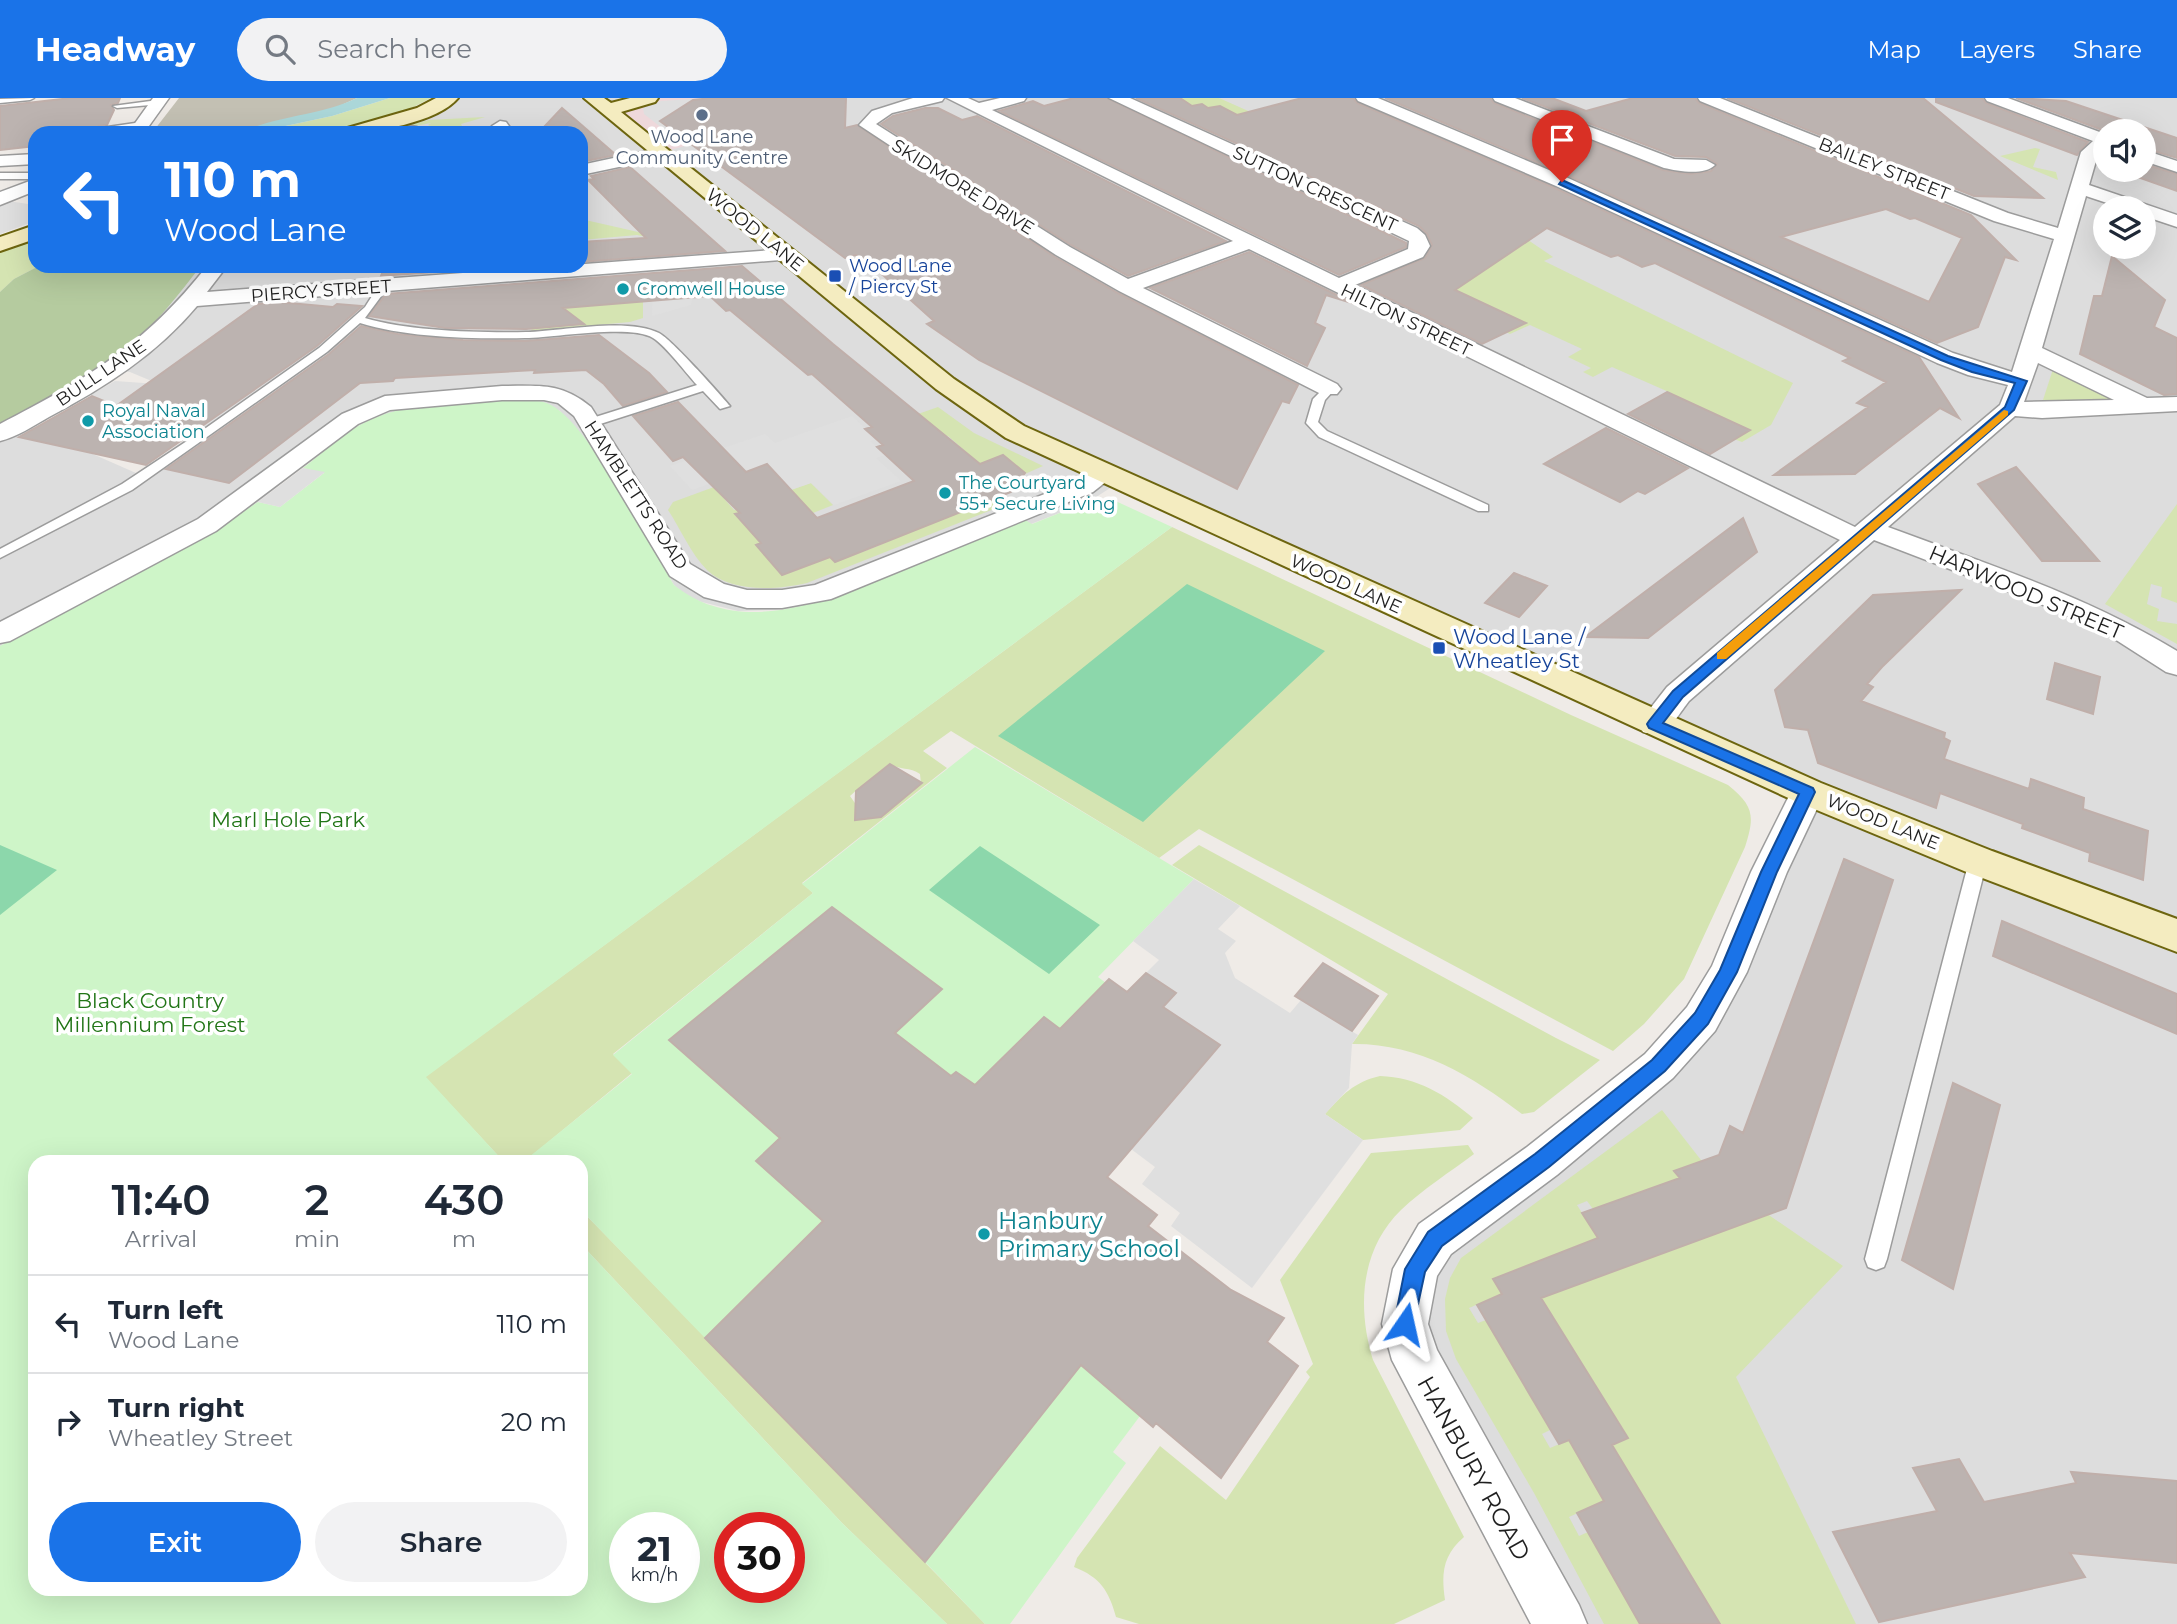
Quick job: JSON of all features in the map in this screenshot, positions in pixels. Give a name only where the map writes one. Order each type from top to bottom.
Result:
[{"type":"street","points":[[376,126],[416,115],[449,98]]},
{"type":"street","points":[[600,101],[649,98]]},
{"type":"street","name":"SKIDMORE DRIVE","points":[[936,98],[880,112],[871,116],[867,124],[1063,251],[1126,287],[1329,390]]},
{"type":"street","name":"HILTON STREET","points":[[955,98],[1336,286],[1864,534]]},
{"type":"street","points":[[977,109],[1018,98]]},
{"type":"street","name":"SUTTON CRESCENT","points":[[1117,98],[1410,232],[1418,239],[1420,246],[1416,253],[1336,286]]},
{"type":"street","points":[[1364,98],[1600,199],[1945,358],[1976,370],[2021,381]]},
{"type":"street","points":[[1501,98],[1670,164],[1706,165]]},
{"type":"street","name":"BAILEY STREET","points":[[1706,98],[2001,217],[2064,236]]},
{"type":"street","points":[[1993,98],[2093,136]]},
{"type":"street","name":"WOOD LANE","points":[[600,101],[660,153],[953,390],[1015,432],[1808,792],[1978,861],[2177,936]]},
{"type":"street","points":[[1654,724],[1678,694],[2010,408],[2021,381],[2090,152],[2093,150]]},
{"type":"street","points":[[588,168],[660,153]]},
{"type":"street","points":[[0,161],[28,159]]},
{"type":"street","points":[[2156,159],[2177,167]]},
{"type":"street","points":[[0,199],[28,187]]},
{"type":"street","points":[[2079,188],[2103,196]]},
{"type":"street","points":[[2156,214],[2177,221]]},
{"type":"street","points":[[0,245],[28,234]]},
{"type":"street","points":[[1126,287],[1247,243]]},
{"type":"street","name":"PIERCY STREET","points":[[588,271],[786,255]]},
{"type":"street","name":"BULL LANE","points":[[0,434],[90,384],[131,357],[172,321],[212,273]]},
{"type":"street","name":"PIERCY STREET","points":[[191,300],[559,273]]},
{"type":"street","points":[[2030,351],[2143,406]]},
{"type":"street","name":"HAMBLETTS ROAD","points":[[0,634],[207,525],[350,419],[386,403],[502,393],[544,393],[566,398],[583,412],[680,570],[699,584],[720,594],[750,601],[780,601],[821,593],[1084,486],[1104,473]]},
{"type":"street","points":[[2010,408],[2042,411],[2177,404]]},
{"type":"street","name":"HARWOOD STREET","points":[[1864,534],[2061,602],[2123,631],[2177,665]]},
{"type":"street","name":"HANBURY ROAD","points":[[1560,1624],[1416,1360],[1405,1324],[1416,1269],[1435,1239],[1542,1161],[1659,1066],[1702,1018],[1728,972],[1769,872],[1808,792]]},
{"type":"lane","points":[[0,101],[30,98]]},
{"type":"lane","points":[[117,106],[150,114]]},
{"type":"lane","points":[[112,115],[150,114]]},
{"type":"lane","points":[[111,126],[150,114]]},
{"type":"lane","points":[[0,176],[28,176]]},
{"type":"lane","points":[[0,554],[127,487],[284,379],[369,309],[383,287]]},
{"type":"lane","points":[[358,319],[391,328],[525,335],[589,330],[640,330],[657,336],[724,407]]},
{"type":"lane","points":[[590,423],[705,386]]},
{"type":"lane","points":[[1329,390],[1319,399],[1312,423],[1323,434],[1483,508]]},
{"type":"lane","points":[[1876,1259],[1978,861]]},
{"type":"shaded area","points":[[179,98],[357,98],[335,108],[267,126],[157,126]]},
{"type":"shaded area","points":[[449,98],[2177,98],[2177,1624],[1560,1624],[1416,1360],[1416,1269],[1659,1066],[1807,792],[1121,481],[1090,501],[1031,524],[1025,520],[819,604],[776,610],[738,611],[687,596],[674,585],[610,476],[583,437],[559,410],[380,416],[350,430],[258,502],[206,536],[0,646],[0,245],[28,234],[28,273],[588,273],[588,126],[379,126]],"holes":[[[112,369],[130,372],[226,412],[136,473],[22,423]]]},
{"type":"shaded area","points":[[634,98],[707,98],[711,108],[745,129],[660,153],[601,105]]},
{"type":"shaded area","points":[[708,100],[690,102],[670,115],[689,141],[681,143],[644,114],[643,108],[661,101]]},
{"type":"shaded area","points":[[8,201],[28,204],[28,224],[0,234],[0,205]]},
{"type":"shaded area","points":[[697,269],[691,305],[652,316],[653,273]]},
{"type":"shaded area","points":[[115,381],[158,384],[227,412],[191,438],[160,443],[138,417],[90,395]]},
{"type":"shaded area","points":[[852,416],[876,439],[870,441],[885,455],[876,458],[901,481],[834,505],[811,483],[785,492],[767,464],[692,490],[670,466],[765,434],[775,443]]},
{"type":"shaded area","points":[[303,468],[325,472],[280,507],[258,502]]},
{"type":"shaded area","points":[[1194,879],[1240,906],[1218,929],[1236,941],[1225,953],[1235,978],[1290,1013],[1301,1000],[1358,1035],[1352,1044],[1349,1088],[1325,1114],[1363,1140],[1252,1288],[1171,1226],[1180,1213],[1142,1184],[1155,1167],[1131,1149],[1220,1046],[1163,1007],[1176,993],[1146,973],[1159,960],[1133,941]]},
{"type":"green space","points":[[390,98],[431,98],[402,113],[351,126],[286,126],[332,116]]},
{"type":"green space","points":[[1135,98],[1156,98],[1171,108],[1204,106],[1192,106],[1180,98],[1219,98],[1273,122],[1217,135]]},
{"type":"green space","points":[[485,117],[461,124],[462,126],[428,125],[431,123],[405,126],[429,120]]},
{"type":"green space","points":[[2040,149],[2033,167],[2056,172],[2058,180],[2000,156]]},
{"type":"green space","points":[[1384,170],[1496,218],[1553,257],[1544,261],[1793,383],[1771,425],[1742,442],[1734,439],[1749,430],[1686,401],[1667,411],[1671,393],[1612,367],[1593,377],[1583,372],[1591,368],[1568,357],[1582,349],[1530,325],[1510,334],[1385,275],[1421,260],[1437,246],[1425,229],[1333,188]]},
{"type":"green space","points":[[588,221],[660,237],[660,240],[637,235],[588,239]]},
{"type":"green space","points":[[28,240],[28,272],[14,279],[0,292],[0,252]]},
{"type":"green space","points":[[28,272],[195,273],[152,325],[118,355],[69,387],[0,424],[0,292],[14,279]]},
{"type":"green space","points":[[540,293],[643,301],[643,318],[630,322],[531,331]]},
{"type":"green space","points":[[2054,366],[2112,397],[2110,400],[2043,400]]},
{"type":"green space","name":"Marl Hole Park","points":[[527,400],[551,405],[583,436],[600,460],[674,585],[701,602],[730,610],[759,612],[820,601],[1025,520],[1032,524],[1090,501],[1109,498],[1172,527],[426,1077],[498,1155],[28,1155],[28,1596],[588,1596],[588,1251],[842,1523],[947,1624],[0,1624],[0,646],[206,536],[258,502],[280,507],[324,473],[303,468],[344,435],[389,413],[432,404]]},
{"type":"green space","points":[[938,407],[974,433],[1043,466],[1025,474],[1003,456],[973,467],[975,460],[948,436],[940,439],[942,433],[918,414]]},
{"type":"green space","points":[[811,483],[833,505],[808,515],[785,492]]},
{"type":"green space","points":[[714,487],[734,510],[740,508],[743,511],[735,515],[761,543],[756,545],[783,575],[830,557],[835,562],[878,546],[985,494],[999,507],[807,583],[755,588],[729,583],[707,570],[668,510],[673,502]]},
{"type":"green space","points":[[2177,504],[2177,603],[2161,597],[2162,587],[2151,584],[2147,604],[2159,609],[2157,621],[2177,624],[2177,644],[2105,604]]},
{"type":"green space","points":[[1172,527],[1571,715],[1728,785],[1743,799],[1750,812],[1750,827],[1745,847],[1684,979],[1644,1024],[1613,1051],[1199,829],[1159,858],[951,731],[923,751],[947,768],[802,883],[813,893],[613,1054],[632,1073],[532,1155],[497,1155],[425,1077]],"holes":[[[889,764],[920,774],[921,784],[891,798],[891,809],[881,817],[866,819],[850,796],[859,788],[884,778],[878,773]]]},
{"type":"green space","points":[[1187,584],[1325,651],[1143,822],[998,736]]},
{"type":"green space","points":[[975,747],[1194,879],[1098,977],[1106,983],[1060,1029],[1043,1017],[975,1086],[956,1072],[951,1076],[855,1069],[942,989],[893,952],[883,960],[832,907],[669,1040],[780,1138],[756,1161],[839,1204],[784,1259],[793,1269],[765,1278],[705,1338],[588,1217],[588,1155],[531,1155],[632,1074],[613,1055],[813,893],[802,884]]},
{"type":"green space","points":[[0,845],[57,870],[0,915]]},
{"type":"green space","points":[[1199,845],[1600,1060],[1534,1112],[1522,1114],[1463,1074],[1421,1055],[1376,1045],[1352,1044],[1388,994],[1172,865]]},
{"type":"green space","points":[[980,846],[1100,925],[1049,974],[929,890]]},
{"type":"green space","points":[[1380,1076],[1419,1084],[1452,1102],[1473,1118],[1460,1130],[1363,1140],[1325,1114],[1349,1090]]},
{"type":"green space","points":[[1662,1110],[1715,1178],[1843,1266],[1736,1377],[1856,1624],[1720,1624],[1624,1466],[1592,1480],[1604,1501],[1569,1517],[1579,1536],[1588,1532],[1640,1624],[1604,1624],[1534,1493],[1456,1359],[1446,1331],[1445,1299],[1450,1278],[1461,1258]],"holes":[[[1687,1166],[1710,1198],[1745,1223],[1603,1275],[1584,1244],[1598,1238],[1577,1205],[1587,1201],[1593,1209],[1680,1178],[1674,1171]],[[1522,1267],[1628,1437],[1628,1438],[1597,1452],[1585,1433],[1550,1448],[1542,1434],[1550,1430],[1486,1320],[1478,1323],[1469,1308],[1502,1294],[1493,1279]]]},
{"type":"green space","points":[[1468,1145],[1474,1154],[1418,1195],[1387,1226],[1370,1261],[1364,1300],[1373,1360],[1464,1537],[1445,1565],[1445,1600],[1394,1624],[1139,1624],[1116,1617],[1110,1600],[1097,1580],[1074,1567],[1077,1558],[1160,1446],[1226,1500],[1310,1377],[1306,1372],[1313,1364],[1280,1280],[1371,1153]]},
{"type":"green space","points":[[588,1217],[985,1624],[947,1624],[842,1523],[588,1251]]},
{"type":"green space","points":[[1030,1322],[1140,1416],[1113,1452],[1126,1463],[1010,1624],[985,1624],[925,1562],[1057,1395]]},
{"type":"water","points":[[357,98],[390,98],[332,116],[286,126],[257,126],[328,109]]},
{"type":"building","points":[[71,98],[120,98],[118,103],[111,105],[114,110],[107,125],[28,126],[28,147],[0,150],[0,106]]},
{"type":"building","points":[[846,98],[845,128],[857,125],[1055,257],[1118,293],[1298,385],[1289,403],[1282,401],[1237,489],[979,360],[927,324],[934,321],[856,255],[845,258],[660,121],[693,100]]},
{"type":"building","points":[[1074,98],[1107,98],[1406,243],[1406,247],[1339,275],[999,111],[1033,101],[1044,106]]},
{"type":"building","points":[[1136,98],[1180,98],[1192,106],[1220,106],[1237,115],[1302,98],[1353,98],[1357,103],[1555,188],[1919,357],[1959,418],[1940,408],[1855,474],[1774,475],[1868,407],[1857,403],[1886,382],[1843,361],[1850,358],[1655,263],[1642,267],[1618,255],[1611,257],[1547,228],[1455,290],[1526,323],[1482,344],[1361,285],[1425,258],[1432,245],[1419,226]]},
{"type":"building","points":[[1385,98],[1490,98],[1494,103],[1663,170],[1690,174],[1711,171],[1717,164],[1706,157],[1675,156],[1522,98],[1552,98],[1586,111],[1633,98],[1695,98],[1699,103],[1971,215],[2016,260],[2005,257],[1978,327],[1937,343],[1569,176]],"holes":[[[1886,209],[1910,219],[1915,218],[1962,238],[1929,302],[1781,237]]]},
{"type":"building","points":[[1727,98],[1923,98],[2043,198],[1974,196]]},
{"type":"building","points":[[1936,98],[1982,98],[1986,103],[2088,142],[2077,155],[1936,102]]},
{"type":"building","points":[[2016,98],[2066,101],[2120,119],[2093,119],[2093,127]]},
{"type":"building","points":[[562,108],[583,126],[545,126]]},
{"type":"building","points":[[925,108],[938,108],[962,120],[977,116],[1226,241],[1128,276],[1071,245],[881,124],[893,116]]},
{"type":"building","points":[[588,131],[616,155],[588,161]]},
{"type":"building","points":[[2156,131],[2177,138],[2177,158],[2156,152]]},
{"type":"building","points":[[630,167],[725,251],[588,261],[588,242],[646,238],[588,180],[594,179],[591,176]]},
{"type":"building","points":[[2156,168],[2177,174],[2177,191],[2152,182],[2156,182]]},
{"type":"building","points":[[1249,252],[1355,304],[1326,295],[1315,323],[1325,328],[1307,366],[1150,288]]},
{"type":"building","points":[[2111,259],[2116,259],[2165,300],[2154,327],[2177,338],[2177,394],[2164,395],[2080,354],[2094,296],[2102,296]]},
{"type":"building","points":[[742,266],[980,464],[1003,455],[1025,473],[1011,492],[835,562],[830,557],[782,575],[756,545],[761,543],[735,514],[740,513],[683,457],[673,461],[633,416],[678,402],[746,472],[767,464],[817,518],[914,481],[877,447],[883,445],[865,429],[872,427],[812,374],[808,375],[710,296],[563,308],[584,324],[526,329],[445,328],[369,316],[386,294]]},
{"type":"building","points":[[382,273],[423,273],[381,276]]},
{"type":"building","points":[[278,302],[333,307],[337,304],[362,306],[317,346],[146,465],[19,437],[92,396],[116,406],[258,304]]},
{"type":"building","points":[[361,326],[398,334],[463,340],[525,341],[599,335],[649,373],[667,392],[623,406],[604,384],[586,370],[534,373],[535,370],[395,378],[393,381],[360,383],[229,483],[166,469],[329,354]]},
{"type":"building","points":[[1667,392],[1750,430],[1710,454],[1628,414]]},
{"type":"building","points":[[1606,428],[1688,468],[1645,494],[1638,491],[1620,502],[1544,464]]},
{"type":"building","points":[[2016,467],[2099,561],[2042,561],[1978,484]]},
{"type":"building","points":[[1743,518],[1757,552],[1648,638],[1585,637]]},
{"type":"building","points":[[1514,573],[1547,586],[1519,617],[1485,603]]},
{"type":"building","points":[[1961,590],[1882,667],[1867,684],[1873,687],[1861,701],[1945,733],[1944,738],[1950,741],[1944,759],[2029,789],[2031,779],[2084,798],[2083,809],[2148,831],[2143,880],[2089,861],[2090,853],[2022,828],[2023,824],[1940,793],[1936,808],[1818,763],[1808,730],[1785,727],[1775,690],[1873,595]]},
{"type":"building","points":[[2055,663],[2100,677],[2093,714],[2047,699]]},
{"type":"building","points":[[890,764],[922,783],[881,817],[855,820],[856,791]]},
{"type":"building","points":[[1844,859],[1893,880],[1786,1208],[1541,1298],[1628,1438],[1612,1445],[1720,1624],[1640,1624],[1577,1513],[1604,1501],[1569,1440],[1559,1444],[1477,1305],[1502,1294],[1493,1279],[1598,1238],[1582,1213],[1680,1178],[1674,1171],[1719,1155],[1730,1126],[1743,1133]]},
{"type":"building","name":"Hanbury Primary School","points":[[832,907],[942,989],[895,1033],[951,1076],[956,1072],[975,1085],[1044,1017],[1060,1029],[1109,979],[1127,992],[1146,973],[1176,993],[1163,1007],[1220,1045],[1107,1177],[1157,1215],[1148,1226],[1231,1290],[1284,1318],[1267,1342],[1298,1366],[1221,1478],[1156,1423],[1153,1427],[1081,1365],[925,1562],[705,1338],[823,1221],[756,1161],[780,1138],[669,1040]]},
{"type":"building","points":[[2002,921],[2177,994],[2177,1034],[1993,956]]},
{"type":"building","points":[[1323,963],[1378,996],[1352,1031],[1295,996]]},
{"type":"building","points":[[1953,1083],[2000,1105],[1953,1289],[1902,1260]]},
{"type":"building","points":[[1959,1459],[1984,1502],[2076,1483],[2071,1472],[2177,1481],[2177,1563],[2070,1553],[2085,1577],[1879,1622],[1833,1532],[1937,1511],[1913,1468]]},
{"type":"slow traffic","points":[[1722,656],[2004,413]]},
{"type":"place","name":"Wood Lane Community Centre","points":[[702,115]]},
{"type":"place","name":"Wood Lane / Piercy St","points":[[835,276]]},
{"type":"place","name":"Cromwell House","points":[[623,289]]},
{"type":"place","name":"Royal Naval Association","points":[[88,421]]},
{"type":"place","name":"The Courtyard 55+ Secure Living","points":[[945,493]]},
{"type":"place","name":"Wood Lane / Wheatley St","points":[[1439,648]]},
{"type":"place","name":"Hanbury Primary School","points":[[984,1234]]},
{"type":"route","points":[[1405,1324],[1416,1269],[1435,1239],[1542,1161],[1659,1066],[1702,1018],[1728,972],[1769,872],[1808,792],[1654,724],[1678,694],[2010,408],[2021,381],[1976,370],[1945,358],[1562,182]]},
{"type":"park label","name":"Black Country Millennium Forest","points":[[150,1012]]}]
